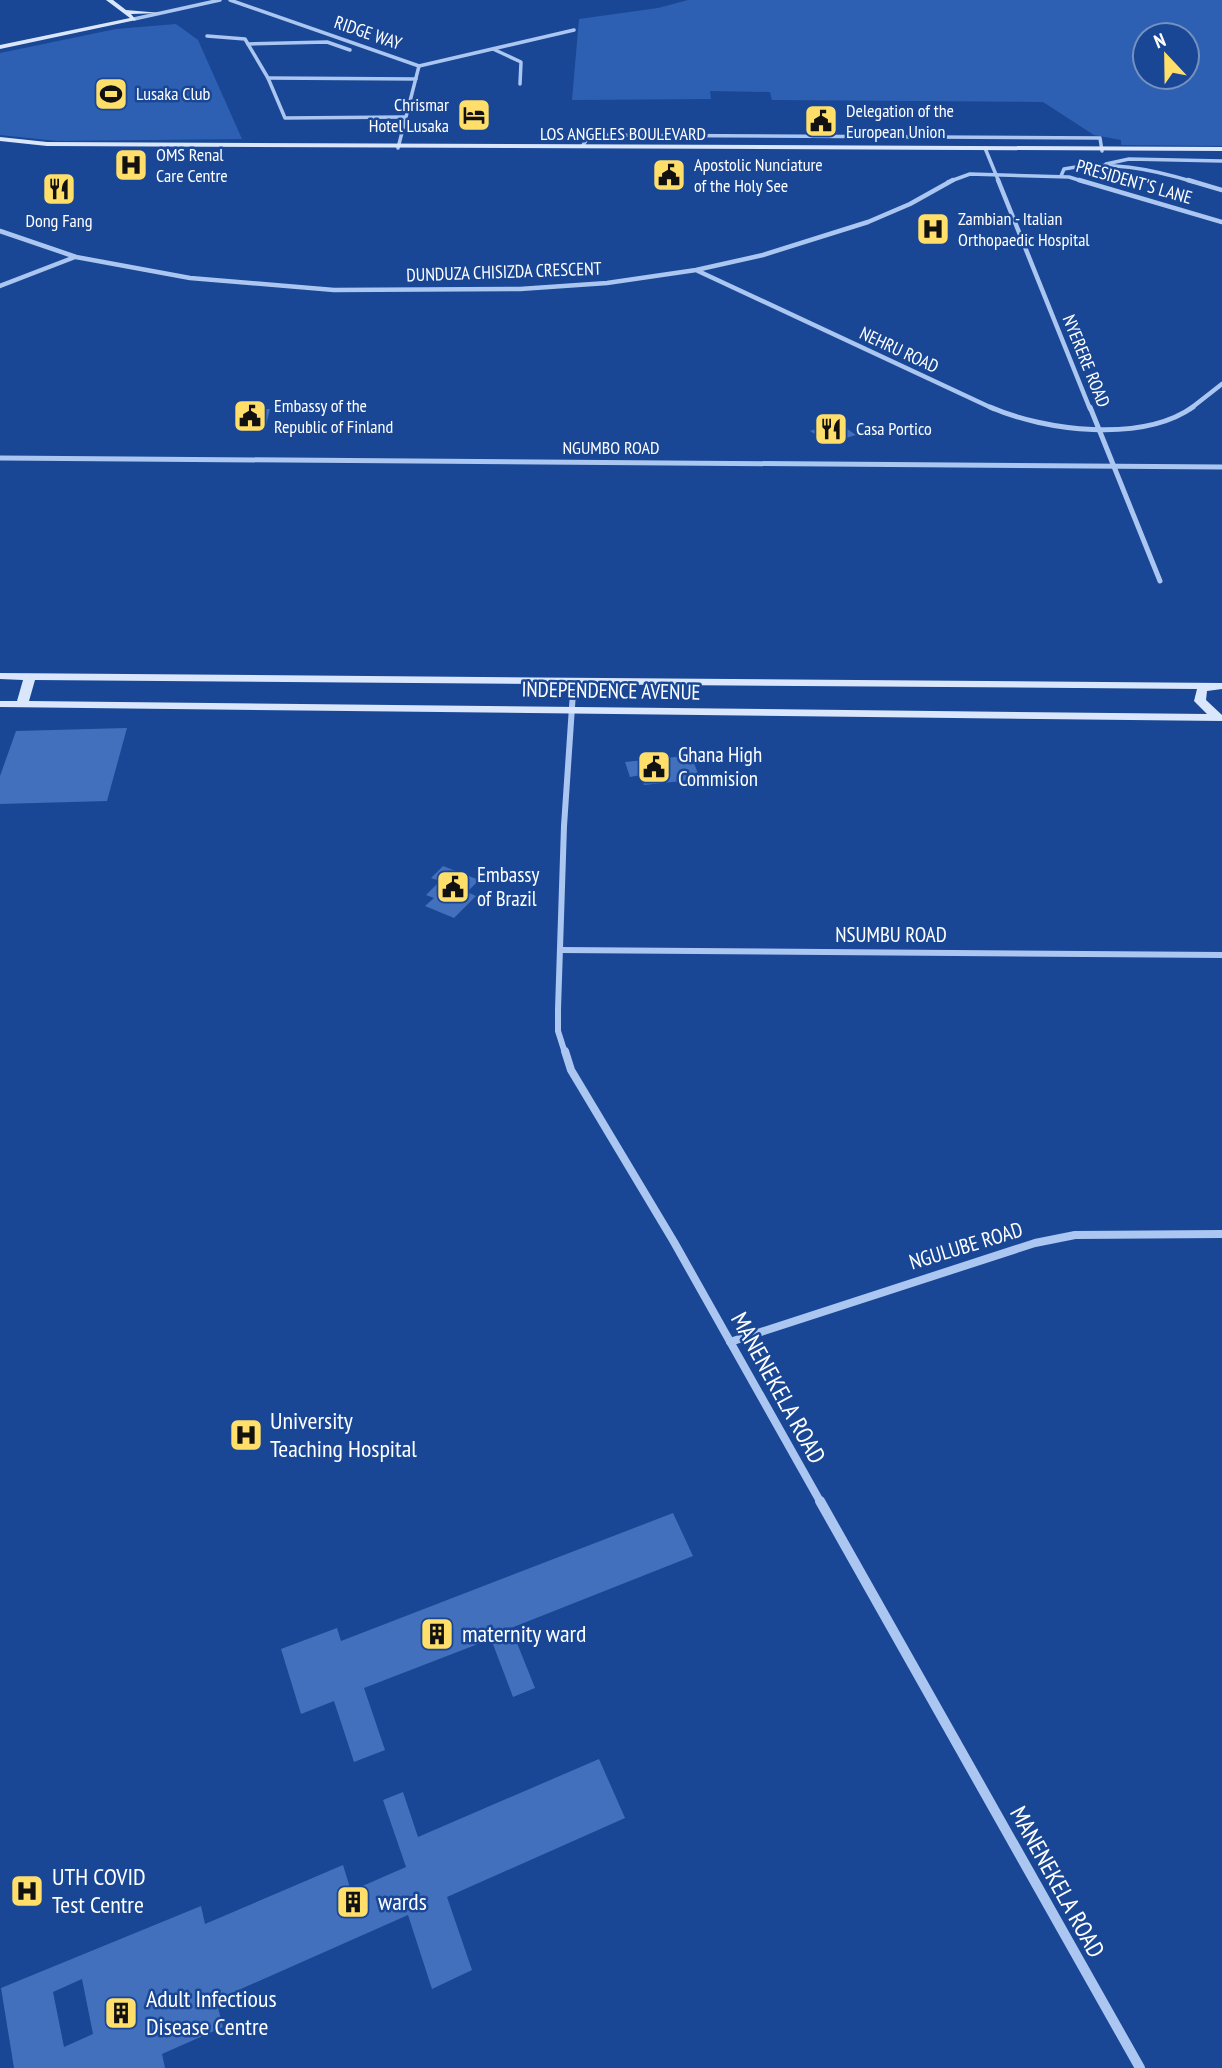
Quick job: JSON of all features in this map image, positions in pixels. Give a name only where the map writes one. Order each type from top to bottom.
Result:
[{"type":"main road","points":[[109,0],[134,19]]},
{"type":"main road","points":[[111,23],[126,13],[158,13]]},
{"type":"main road","points":[[0,47],[134,19]]},
{"type":"main road","name":"LOS ANGELES BOULEVARD","points":[[0,144],[986,149]]},
{"type":"main road","name":"LOS ANGELES BOULEVARD","points":[[0,144],[23,149],[583,145],[1222,150]]},
{"type":"main road","name":"INDEPENDENCE AVENUE","points":[[0,676],[1222,686]]},
{"type":"main road","points":[[22,704],[30,676]]},
{"type":"main road","points":[[1182,686],[1199,702],[1200,708],[1192,717]]},
{"type":"main road","points":[[1208,686],[1202,690],[1200,701],[1203,707],[1220,718]]},
{"type":"main road","name":"INDEPENDENCE AVENUE","points":[[0,704],[1220,718]]},
{"type":"street","points":[[134,19],[220,0]]},
{"type":"street","name":"RIDGE WAY","points":[[230,0],[419,66],[404,117],[399,147]]},
{"type":"street","points":[[419,66],[574,30]]},
{"type":"street","points":[[207,36],[245,39],[268,78],[285,118],[404,117]]},
{"type":"street","points":[[248,44],[327,42],[350,50]]},
{"type":"street","points":[[493,48],[521,62],[520,84]]},
{"type":"street","points":[[268,78],[415,79]]},
{"type":"street","points":[[583,145],[590,135],[1100,138],[1102,150]]},
{"type":"street","name":"NYERERE ROAD","points":[[986,149],[1160,581]]},
{"type":"street","points":[[1061,176],[1064,169],[1129,159],[1222,160]]},
{"type":"street","points":[[1102,165],[1184,179],[1222,190]]},
{"type":"street","name":"PRESIDENT'S LANE","points":[[996,174],[1061,176],[1093,182],[1222,222]]},
{"type":"street","name":"DUNDUZA CHISIZDA CRESCENT","points":[[0,231],[76,257],[190,278],[334,290],[520,289],[607,283],[696,270],[835,234],[910,204],[959,177],[996,174]]},
{"type":"street","points":[[0,286],[76,257]]},
{"type":"street","name":"NEHRU ROAD","points":[[696,270],[994,409],[1038,423],[1128,428],[1165,422],[1188,410],[1222,384]]},
{"type":"street","name":"NGUMBO ROAD","points":[[0,457],[1222,467]]},
{"type":"street","name":"MANENEKELA ROAD","points":[[574,681],[558,1031],[571,1070],[674,1242],[1140,2068]]},
{"type":"street","name":"NSUMBU ROAD","points":[[561,950],[1222,955]]},
{"type":"street","name":"NGULUBE ROAD","points":[[730,1342],[1035,1243],[1075,1235],[1222,1234]]},
{"type":"shaded area","points":[[688,0],[1222,0],[1222,146],[1121,145],[1121,140],[1094,135],[1043,102],[772,100],[770,92],[710,91],[711,99],[572,100],[579,19],[658,8]]},
{"type":"shaded area","name":"Lusaka Club","points":[[176,24],[198,40],[242,139],[57,141],[0,135],[0,53],[116,29]]},
{"type":"building","points":[[247,409],[270,409],[266,425],[242,425]]},
{"type":"building","name":"Casa Portico","points":[[837,422],[856,435],[829,443],[810,431]]},
{"type":"building","points":[[127,728],[107,801],[0,804],[0,776],[16,731]]},
{"type":"building","name":"Ghana High Commision","points":[[657,752],[659,759],[691,755],[700,779],[644,785],[641,775],[630,777],[625,762],[644,760],[642,754]]},
{"type":"building","name":"Embassy of Brazil","points":[[443,866],[479,880],[467,892],[476,896],[454,918],[425,906],[434,898],[426,895],[440,881],[431,878]]},
{"type":"building","name":"maternity ward","points":[[673,1513],[693,1556],[511,1628],[535,1688],[513,1697],[491,1639],[364,1688],[385,1750],[354,1762],[334,1701],[301,1714],[281,1649],[337,1628],[341,1641]]},
{"type":"building","name":"wards","points":[[599,1759],[625,1818],[447,1897],[472,1970],[432,1989],[408,1915],[216,2000],[223,2027],[162,2054],[165,2068],[14,2068],[1,1988],[201,1906],[205,1924],[343,1865],[351,1891],[406,1867],[383,1800],[403,1792],[418,1837]],"holes":[[[82,1979],[93,2034],[64,2047],[53,1992]]]},
{"type":"place","name":"Lusaka Club","points":[[111,94]]},
{"type":"place","name":"Chrismar Hotel Lusaka","points":[[474,115]]},
{"type":"place","name":"Delegation of the European Union","points":[[821,121]]},
{"type":"place","name":"OMS Renal Care Centre","points":[[131,165]]},
{"type":"place","name":"Apostolic Nunciature of the Holy See","points":[[669,175]]},
{"type":"place","name":"Dong Fang","points":[[59,189]]},
{"type":"place","name":"Zambian - Italian Orthopaedic Hospital","points":[[933,229]]},
{"type":"place","name":"Embassy of the Republic of Finland","points":[[250,416]]},
{"type":"place","name":"Casa Portico","points":[[831,429]]},
{"type":"place","name":"Ghana High Commision","points":[[654,767]]},
{"type":"place","name":"Embassy of Brazil","points":[[453,887]]},
{"type":"place","name":"University Teaching Hospital","points":[[246,1435]]},
{"type":"place","name":"maternity ward","points":[[437,1634]]},
{"type":"place","name":"UTH COVID Test Centre","points":[[27,1891]]},
{"type":"place","name":"wards","points":[[353,1902]]},
{"type":"place","name":"Adult Infectious Disease Centre","points":[[121,2013]]}]
